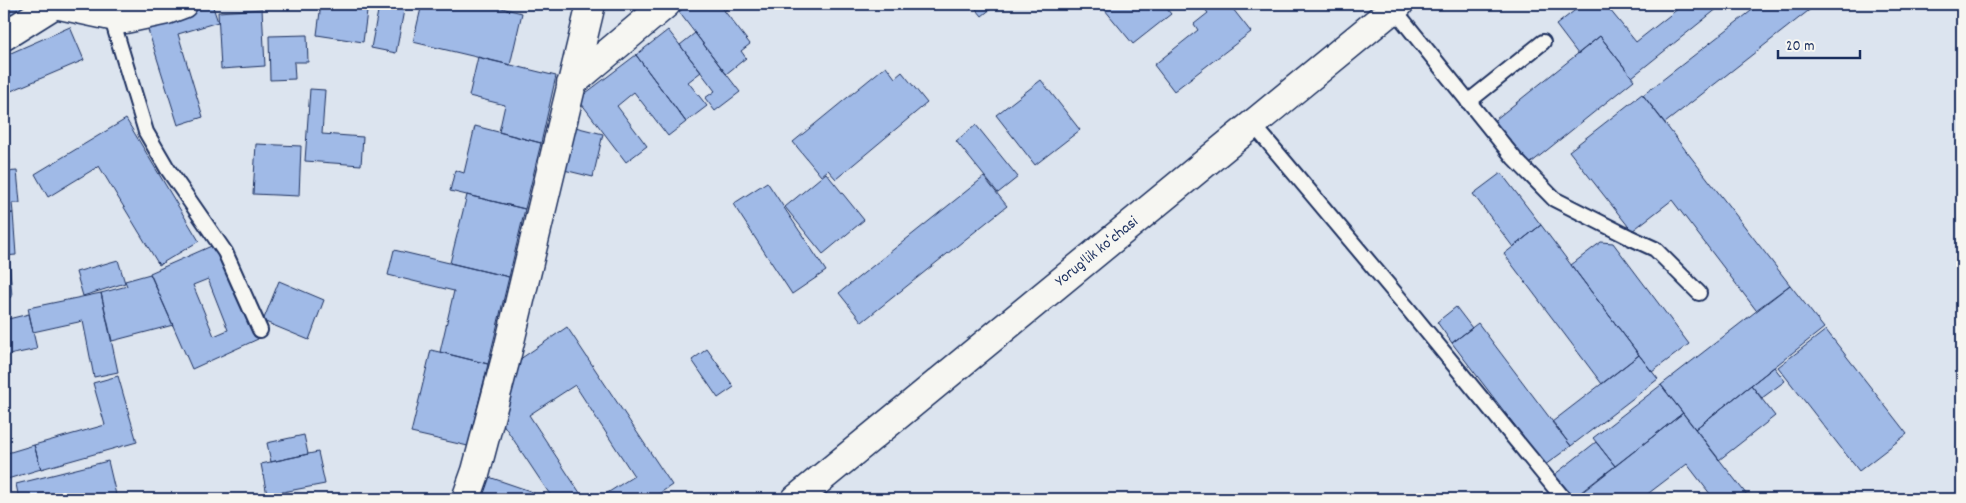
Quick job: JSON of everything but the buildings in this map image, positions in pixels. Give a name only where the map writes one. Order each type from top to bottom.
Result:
[{"type":"street","points":[[4,36],[55,4],[125,19],[168,10],[182,4]]},
{"type":"street","points":[[466,499],[476,472],[507,354],[591,4]]},
{"type":"street","points":[[572,84],[666,4]]},
{"type":"street","name":"Yorug'lik koʻchasi","points":[[796,499],[1396,6]]},
{"type":"lane","points":[[1396,6],[1468,102],[1514,158],[1554,199],[1655,249],[1699,293]]},
{"type":"lane","points":[[111,16],[146,132],[225,252],[260,330]]},
{"type":"lane","points":[[1468,102],[1543,42]]},
{"type":"lane","points":[[1253,124],[1564,499]]}]
